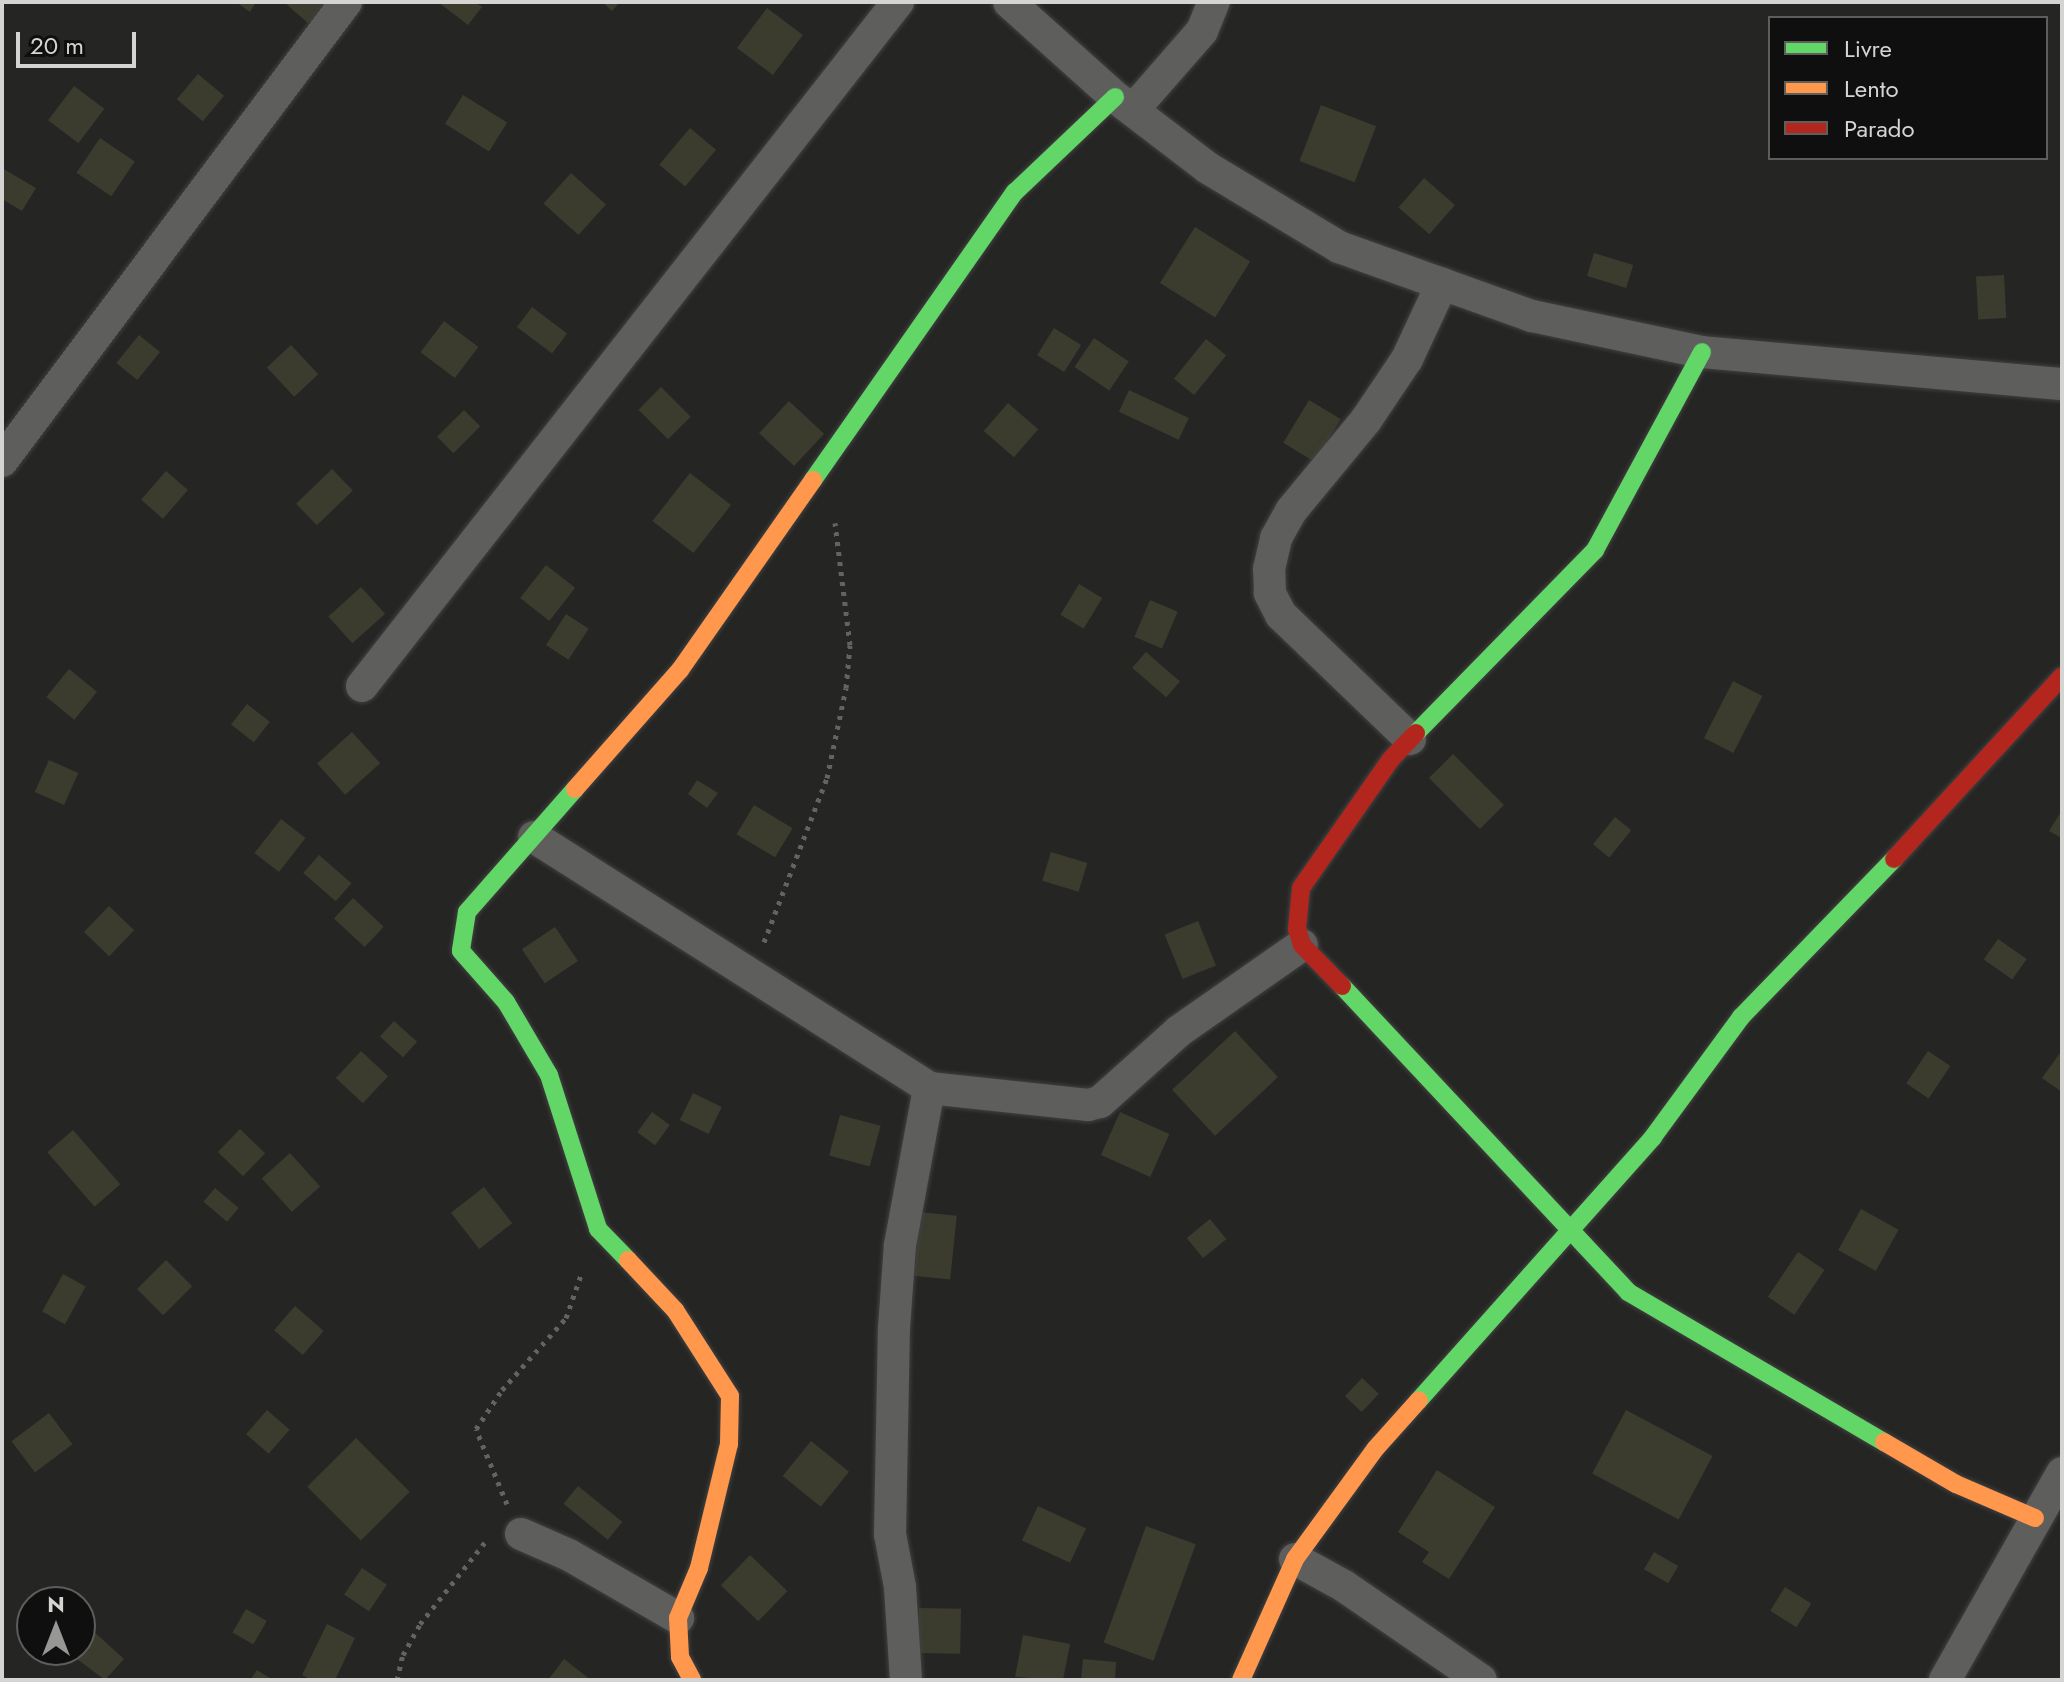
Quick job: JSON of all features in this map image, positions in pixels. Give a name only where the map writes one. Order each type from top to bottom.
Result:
[{"type":"street","points":[[2,461],[346,2]]},
{"type":"street","points":[[362,686],[898,2]]},
{"type":"street","points":[[1009,2],[1124,104],[1208,168],[1339,247],[1532,316],[1702,352],[2062,384]]},
{"type":"street","points":[[692,1680],[680,1657],[678,1618],[699,1568],[729,1444],[730,1396],[675,1310],[598,1229],[549,1075],[506,1002],[461,951],[467,912],[680,670],[1015,192],[1124,104],[1202,31],[1214,2]]},
{"type":"street","points":[[1410,739],[1281,615],[1270,593],[1269,569],[1276,538],[1291,511],[1382,396],[1407,359],[1442,284]]},
{"type":"street","points":[[1702,352],[1595,550],[1410,739],[1301,888],[1295,905],[1302,945],[1628,1292],[1956,1484],[2035,1518]]},
{"type":"street","points":[[1241,1680],[1295,1559],[1376,1448],[1569,1227],[1653,1137],[1741,1017],[1986,764],[2062,676]]},
{"type":"street","points":[[534,837],[929,1088],[1088,1105],[1100,1102],[1179,1031],[1302,945]]},
{"type":"street","points":[[906,1680],[900,1587],[890,1534],[894,1328],[900,1245],[929,1088]]},
{"type":"street","points":[[1945,1680],[2062,1473]]},
{"type":"street","points":[[521,1534],[569,1555],[678,1618]]},
{"type":"street","points":[[1295,1559],[1344,1586],[1481,1680]]},
{"type":"path","points":[[747,971],[806,841],[827,778],[846,688],[850,645],[835,523],[838,508]]},
{"type":"path","points":[[397,1680],[403,1655],[420,1624],[490,1537],[521,1534],[476,1429],[502,1390],[566,1318],[598,1229]]},
{"type":"building","points":[[236,2],[256,2],[250,12]]},
{"type":"building","points":[[284,2],[329,2],[309,24]]},
{"type":"building","points":[[438,2],[475,2],[482,7],[468,25]]},
{"type":"building","points":[[602,2],[620,2],[612,11]]},
{"type":"building","points":[[767,8],[803,35],[773,75],[737,48]]},
{"type":"building","points":[[198,74],[224,96],[203,121],[177,99]]},
{"type":"building","points":[[74,86],[104,109],[78,143],[48,120]]},
{"type":"building","points":[[463,95],[507,123],[489,151],[445,124]]},
{"type":"building","points":[[1321,105],[1376,126],[1355,182],[1299,161]]},
{"type":"building","points":[[690,128],[716,150],[685,187],[659,165]]},
{"type":"building","points":[[100,138],[135,161],[111,196],[77,173]]},
{"type":"building","points":[[2,168],[36,188],[22,211],[2,199]]},
{"type":"building","points":[[571,173],[606,204],[578,235],[544,203]]},
{"type":"building","points":[[1424,178],[1455,205],[1429,234],[1398,207]]},
{"type":"building","points":[[1195,227],[1250,261],[1215,317],[1160,283]]},
{"type":"building","points":[[1594,253],[1633,265],[1626,288],[1587,276]]},
{"type":"building","points":[[2004,275],[2006,318],[1978,319],[1976,276]]},
{"type":"building","points":[[532,307],[567,333],[552,353],[517,327]]},
{"type":"building","points":[[444,321],[478,347],[455,378],[421,352]]},
{"type":"building","points":[[1054,328],[1081,345],[1064,372],[1037,355]]},
{"type":"building","points":[[139,335],[160,352],[137,380],[116,363]]},
{"type":"building","points":[[1094,338],[1129,361],[1109,391],[1074,367]]},
{"type":"building","points":[[1206,339],[1226,355],[1194,395],[1174,379]]},
{"type":"building","points":[[291,345],[318,374],[294,397],[267,368]]},
{"type":"building","points":[[661,387],[691,417],[668,439],[638,410]]},
{"type":"building","points":[[1129,390],[1189,418],[1179,440],[1119,412]]},
{"type":"building","points":[[1309,400],[1341,419],[1315,462],[1283,443]]},
{"type":"building","points":[[789,401],[824,434],[794,466],[759,433]]},
{"type":"building","points":[[1008,403],[1038,429],[1014,457],[984,431]]},
{"type":"building","points":[[464,410],[480,426],[453,453],[437,437]]},
{"type":"building","points":[[332,469],[353,491],[317,525],[296,504]]},
{"type":"building","points":[[166,471],[188,490],[163,519],[141,500]]},
{"type":"building","points":[[690,473],[731,505],[693,553],[652,521]]},
{"type":"building","points":[[546,565],[575,588],[549,621],[520,598]]},
{"type":"building","points":[[1079,584],[1102,598],[1084,629],[1060,615]]},
{"type":"building","points":[[361,587],[385,614],[352,643],[328,616]]},
{"type":"building","points":[[1150,600],[1178,612],[1162,649],[1134,637]]},
{"type":"building","points":[[566,614],[589,629],[568,660],[546,645]]},
{"type":"building","points":[[1146,652],[1180,682],[1166,697],[1132,668]]},
{"type":"building","points":[[69,669],[97,692],[74,720],[46,697]]},
{"type":"building","points":[[1733,681],[1762,696],[1733,753],[1704,738]]},
{"type":"building","points":[[247,704],[270,722],[254,742],[231,724]]},
{"type":"building","points":[[352,732],[380,763],[345,795],[317,763]]},
{"type":"building","points":[[1453,754],[1504,805],[1480,829],[1429,778]]},
{"type":"building","points":[[49,760],[78,773],[64,805],[35,792]]},
{"type":"building","points":[[697,780],[718,793],[707,808],[688,794]]},
{"type":"building","points":[[754,805],[793,828],[775,857],[736,834]]},
{"type":"building","points":[[2062,810],[2062,838],[2049,831]]},
{"type":"building","points":[[1615,817],[1631,830],[1609,857],[1593,844]]},
{"type":"building","points":[[281,819],[305,838],[279,872],[255,853]]},
{"type":"building","points":[[1051,852],[1087,863],[1079,892],[1042,881]]},
{"type":"building","points":[[319,855],[351,883],[336,901],[303,873]]},
{"type":"building","points":[[353,898],[384,927],[365,947],[334,918]]},
{"type":"building","points":[[109,906],[134,930],[109,956],[84,932]]},
{"type":"building","points":[[1198,921],[1216,966],[1183,979],[1165,934]]},
{"type":"building","points":[[555,927],[578,961],[545,983],[522,949]]},
{"type":"building","points":[[1998,939],[2027,959],[2012,980],[1984,959]]},
{"type":"building","points":[[394,1021],[417,1042],[403,1057],[380,1037]]},
{"type":"building","points":[[1235,1031],[1278,1077],[1215,1136],[1172,1090]]},
{"type":"building","points":[[2062,1050],[2062,1092],[2042,1078]]},
{"type":"building","points":[[361,1051],[388,1076],[363,1103],[336,1078]]},
{"type":"building","points":[[1928,1051],[1950,1066],[1929,1098],[1906,1083]]},
{"type":"building","points":[[693,1093],[722,1107],[709,1134],[680,1120]]},
{"type":"building","points":[[652,1112],[670,1125],[655,1145],[637,1132]]},
{"type":"building","points":[[1120,1112],[1169,1134],[1150,1177],[1101,1155]]},
{"type":"building","points":[[840,1115],[881,1126],[870,1166],[829,1156]]},
{"type":"building","points":[[240,1129],[265,1153],[243,1176],[218,1152]]},
{"type":"building","points":[[73,1130],[120,1184],[95,1207],[47,1152]]},
{"type":"building","points":[[290,1153],[320,1186],[292,1212],[262,1178]]},
{"type":"building","points":[[484,1187],[512,1223],[479,1249],[451,1213]]},
{"type":"building","points":[[215,1188],[239,1208],[227,1222],[203,1202]]},
{"type":"building","points":[[1861,1209],[1899,1230],[1876,1271],[1838,1250]]},
{"type":"building","points":[[920,1212],[957,1216],[950,1280],[913,1276]]},
{"type":"building","points":[[1210,1219],[1226,1239],[1203,1258],[1187,1238]]},
{"type":"building","points":[[1798,1252],[1825,1270],[1794,1315],[1768,1297]]},
{"type":"building","points":[[166,1260],[192,1286],[163,1315],[137,1289]]},
{"type":"building","points":[[63,1274],[86,1287],[65,1324],[42,1312]]},
{"type":"building","points":[[295,1306],[324,1331],[303,1355],[274,1330]]},
{"type":"building","points":[[1362,1378],[1379,1394],[1362,1412],[1345,1396]]},
{"type":"building","points":[[267,1410],[290,1430],[269,1454],[246,1434]]},
{"type":"building","points":[[1626,1410],[1713,1456],[1679,1520],[1592,1474]]},
{"type":"building","points":[[49,1413],[72,1444],[35,1472],[11,1441]]},
{"type":"building","points":[[356,1438],[410,1492],[361,1541],[307,1487]]},
{"type":"building","points":[[811,1441],[849,1472],[821,1507],[783,1476]]},
{"type":"building","points":[[1437,1470],[1495,1507],[1449,1579],[1422,1562],[1429,1552],[1398,1532]]},
{"type":"building","points":[[578,1486],[622,1522],[608,1540],[564,1504]]},
{"type":"building","points":[[1038,1506],[1086,1528],[1070,1563],[1022,1540]]},
{"type":"building","points":[[1146,1526],[1196,1544],[1153,1661],[1104,1643]]},
{"type":"building","points":[[1654,1552],[1678,1566],[1668,1583],[1644,1569]]},
{"type":"building","points":[[750,1555],[787,1591],[758,1621],[721,1585]]},
{"type":"building","points":[[362,1568],[387,1585],[369,1611],[344,1595]]},
{"type":"building","points":[[1785,1587],[1811,1603],[1796,1627],[1770,1611]]},
{"type":"building","points":[[919,1608],[961,1609],[960,1654],[918,1653]]},
{"type":"building","points":[[246,1609],[267,1621],[253,1644],[232,1632]]},
{"type":"building","points":[[327,1624],[355,1638],[335,1680],[311,1680],[302,1675]]},
{"type":"building","points":[[96,1634],[124,1659],[105,1680],[86,1666],[96,1666]]},
{"type":"building","points":[[1023,1635],[1070,1644],[1063,1680],[1015,1677]]},
{"type":"building","points":[[564,1659],[591,1680],[548,1680]]},
{"type":"building","points":[[1083,1659],[1116,1662],[1115,1680],[1081,1680]]},
{"type":"building","points":[[257,1670],[273,1680],[250,1680]]},
{"type":"traffic: fast","points":[[813,480],[1015,192],[1115,97]]},
{"type":"traffic: fast","points":[[1416,733],[1595,550],[1702,352]]},
{"type":"traffic: fast","points":[[575,789],[467,912],[461,951],[506,1002],[549,1075],[598,1229],[628,1260]]},
{"type":"traffic: fast","points":[[1419,1400],[1653,1137],[1741,1017],[1894,859]]},
{"type":"traffic: fast","points":[[1342,986],[1628,1292],[1884,1442]]},
{"type":"traffic: slow","points":[[575,789],[680,670],[813,480]]},
{"type":"traffic: slow","points":[[628,1260],[675,1310],[730,1396],[729,1444],[699,1568],[678,1618],[680,1657],[692,1680]]},
{"type":"traffic: slow","points":[[1241,1680],[1295,1559],[1376,1448],[1419,1400]]},
{"type":"traffic: slow","points":[[1884,1442],[1956,1484],[2035,1518]]},
{"type":"traffic: jam","points":[[1894,859],[2062,676]]},
{"type":"traffic: jam","points":[[1342,986],[1302,945],[1297,929],[1301,888],[1391,759],[1416,733]]}]
